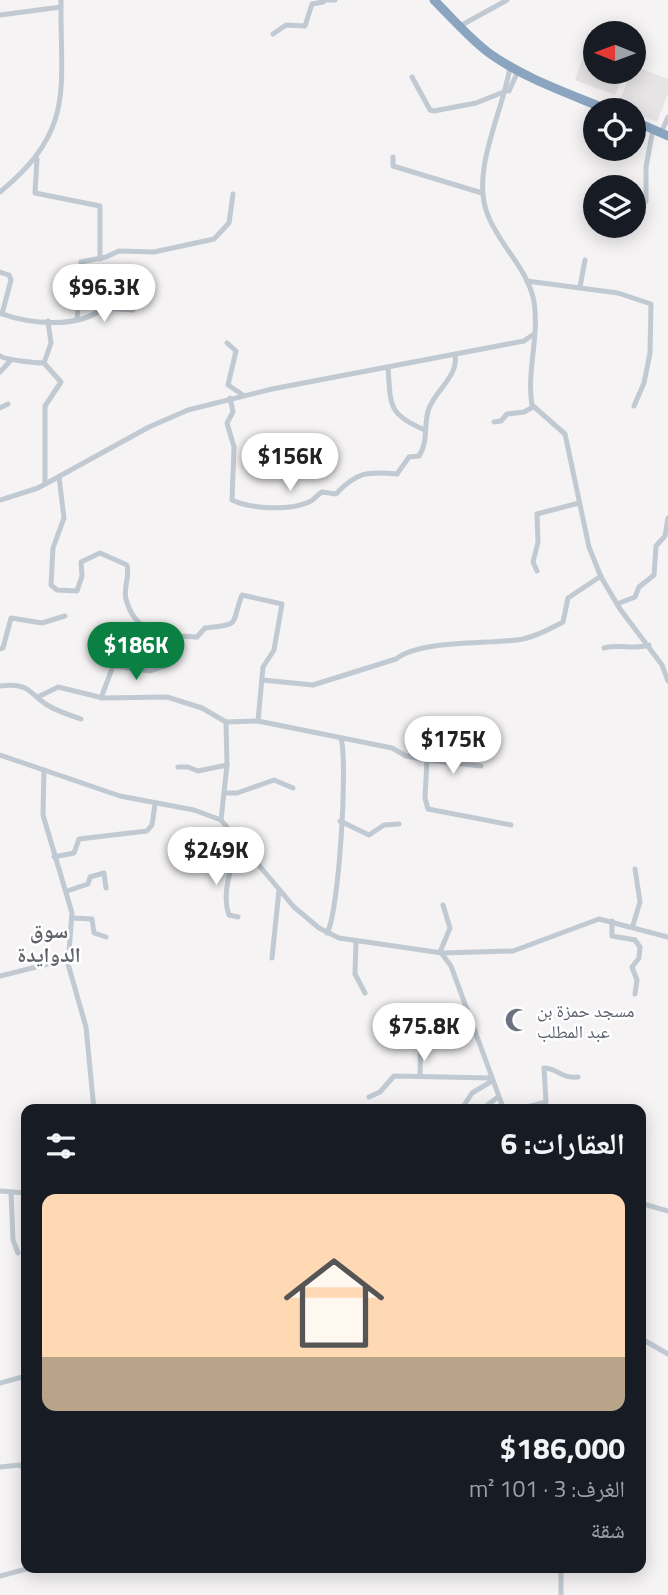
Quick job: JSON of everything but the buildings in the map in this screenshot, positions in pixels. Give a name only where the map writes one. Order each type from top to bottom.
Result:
[{"type":"highway","points":[[433,0],[487,52],[514,68],[583,99]]},
{"type":"street","points":[[273,34],[286,25],[305,26],[312,4],[335,0]]},
{"type":"street","points":[[460,26],[507,0]]},
{"type":"street","points":[[0,15],[61,3],[59,111],[52,133],[37,158],[0,192]]},
{"type":"street","points":[[504,100],[514,68]]},
{"type":"street","points":[[514,68],[485,163],[482,193],[493,228],[527,281],[535,309],[533,407]]},
{"type":"street","points":[[412,77],[430,110],[476,103],[506,91]]},
{"type":"street","points":[[646,175],[646,167],[668,117]]},
{"type":"street","points":[[393,157],[393,166],[482,193]]},
{"type":"street","points":[[37,158],[35,193],[100,206],[100,258]]},
{"type":"street","points":[[77,320],[79,264],[119,251],[154,252],[218,238],[229,223],[233,194]]},
{"type":"street","points":[[580,287],[585,260]]},
{"type":"street","points":[[0,272],[9,275],[11,282],[1,313],[48,321],[92,317],[103,308],[133,310]]},
{"type":"street","points":[[527,281],[631,296],[651,304],[650,353],[644,383],[634,406]]},
{"type":"street","points":[[44,363],[51,340],[48,321]]},
{"type":"street","points":[[0,500],[45,484],[149,427],[230,398],[524,341],[534,334]]},
{"type":"street","points":[[524,341],[534,345]]},
{"type":"street","points":[[227,343],[236,351],[228,386],[243,395]]},
{"type":"street","points":[[230,398],[233,412],[227,422],[234,447],[232,500],[261,507],[295,506],[308,502],[322,492],[336,494],[352,477],[378,472],[397,474],[405,460],[422,453],[428,411],[435,395],[456,366],[455,355]]},
{"type":"street","points":[[0,356],[11,360],[21,358],[44,363],[61,382],[45,406],[45,484]]},
{"type":"street","points":[[0,372],[11,360]]},
{"type":"street","points":[[388,368],[391,408],[425,430]]},
{"type":"street","points":[[0,408],[8,404]]},
{"type":"street","points":[[494,422],[500,422],[508,414],[522,413],[533,407]]},
{"type":"street","points":[[533,407],[565,434],[589,547],[601,576],[617,604],[649,645],[668,681]]},
{"type":"street","points":[[58,477],[64,518],[53,548],[49,582],[53,588],[77,591],[83,560],[106,554],[127,565],[125,598],[136,624],[155,632],[194,637],[199,636],[205,628],[229,626],[233,623],[242,595],[280,603],[283,609],[274,650],[263,667],[258,721]]},
{"type":"street","points":[[537,571],[533,562],[538,537],[537,514],[579,503]]},
{"type":"street","points":[[617,604],[635,597],[639,587],[654,575],[656,546],[664,536],[668,518]]},
{"type":"street","points":[[262,680],[313,685],[389,662],[408,652],[448,645],[525,639],[563,622],[568,598],[601,576]]},
{"type":"street","points":[[0,649],[4,648],[11,618],[41,624],[65,616]]},
{"type":"street","points":[[604,648],[617,645],[635,649],[649,645]]},
{"type":"street","points":[[101,698],[114,665],[150,671],[168,665]]},
{"type":"street","points":[[0,686],[30,689],[40,696],[45,704],[81,719]]},
{"type":"street","points":[[40,696],[58,687],[101,698],[167,697],[202,708],[226,722],[258,721],[428,760],[481,766]]},
{"type":"street","points":[[221,820],[227,765],[226,722]]},
{"type":"street","points":[[327,933],[335,910],[344,783],[341,738]]},
{"type":"street","points":[[0,755],[120,796],[194,810],[221,820],[279,890],[307,919],[327,933],[356,941],[441,953],[520,951],[586,922],[612,920],[668,937]]},
{"type":"street","points":[[428,760],[425,798],[428,809],[511,825]]},
{"type":"street","points":[[178,767],[188,766],[198,771],[227,765]]},
{"type":"street","points":[[44,770],[43,815],[54,857],[67,891],[72,918],[68,959],[89,1047],[89,1083],[93,1104]]},
{"type":"street","points":[[224,793],[237,793],[274,780],[293,788]]},
{"type":"street","points":[[54,857],[74,853],[79,839],[144,832],[152,824],[155,804]]},
{"type":"street","points":[[340,821],[369,835],[384,825],[398,824]]},
{"type":"street","points":[[237,917],[229,915],[228,894],[231,863],[243,848]]},
{"type":"street","points":[[635,869],[640,902],[635,940],[640,947],[632,967],[636,980],[635,994]]},
{"type":"street","points":[[67,891],[88,884],[90,877],[104,873],[106,888]]},
{"type":"street","points":[[272,958],[279,890]]},
{"type":"street","points":[[441,953],[450,928],[443,905]]},
{"type":"street","points":[[72,918],[92,919],[94,933],[106,937]]},
{"type":"street","points":[[612,920],[612,936],[635,940]]},
{"type":"street","points":[[356,941],[355,974],[365,993]]},
{"type":"street","points":[[441,953],[449,962],[501,1104]]},
{"type":"street","points":[[0,976],[68,959]]},
{"type":"street","points":[[413,1015],[453,1021],[471,1020]]},
{"type":"street","points":[[402,1019],[418,1021],[421,1024],[420,1076]]},
{"type":"street","points":[[536,1104],[546,1101],[542,1086],[544,1068],[552,1069],[562,1077],[578,1077]]},
{"type":"street","points":[[369,1097],[380,1092],[394,1076],[491,1079]]},
{"type":"street","points":[[465,1104],[472,1093],[491,1079]]},
{"type":"street","points":[[489,1104],[498,1097]]},
{"type":"street","points":[[0,1191],[21,1193]]},
{"type":"street","points":[[11,1192],[13,1240],[18,1253]]},
{"type":"street","points":[[646,1205],[668,1211]]},
{"type":"street","points":[[646,1341],[668,1354]]},
{"type":"street","points":[[0,1383],[21,1377]]},
{"type":"street","points":[[0,1467],[21,1466]]},
{"type":"street","points":[[0,1576],[21,1570]]},
{"type":"street","points":[[561,1595],[562,1573]]},
{"type":"shaded area","points":[[583,58],[583,83],[575,80]]},
{"type":"shaded area","points":[[646,71],[668,79],[668,93],[657,122],[646,118],[646,98],[620,98],[626,84],[646,84]]},
{"type":"shaded area","points":[[586,84],[619,84],[615,95]]},
{"type":"place","name":"مسجد حمزة بن عبد المطلب","points":[[517,1020]]},
{"type":"district","name":"سوق الدوايدة","points":[[49,942]]}]
